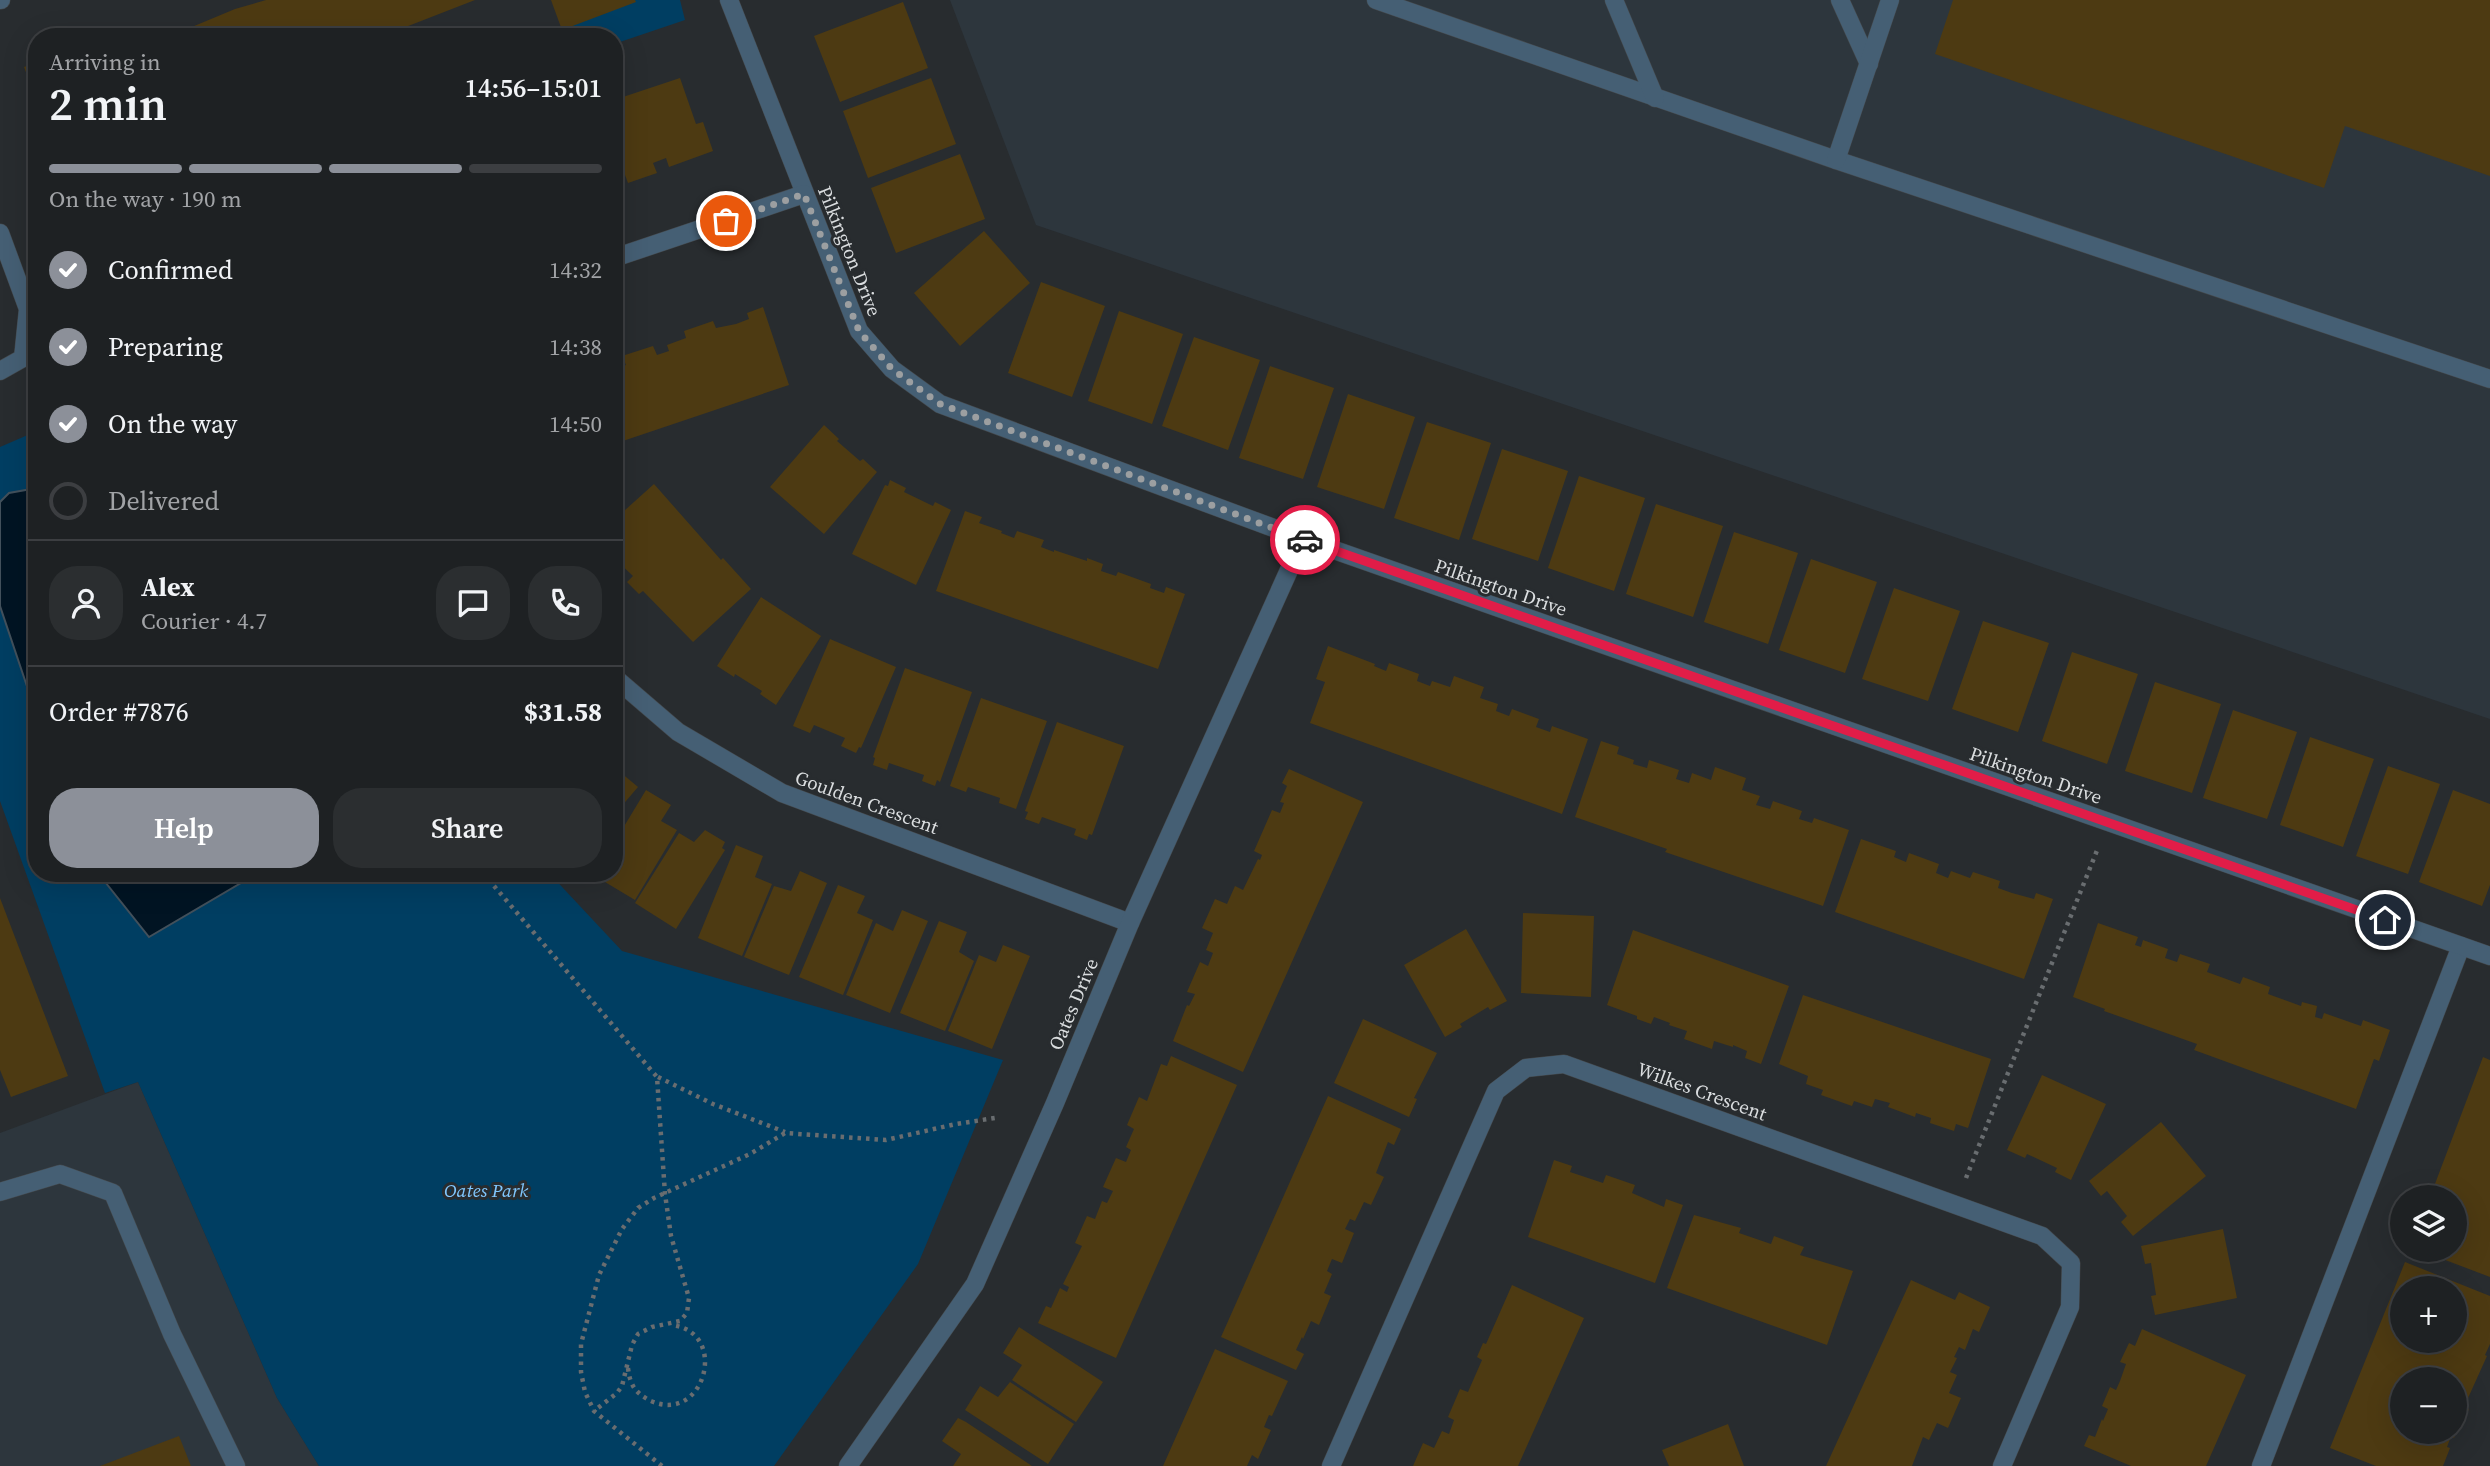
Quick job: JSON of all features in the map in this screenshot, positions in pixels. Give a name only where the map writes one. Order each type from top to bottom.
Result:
[{"type":"street","name":"Pilkington Drive","points":[[729,0],[859,331],[892,369],[940,404],[1303,539],[2490,956]]},
{"type":"street","points":[[1376,0],[1413,7],[1655,98],[2490,379]]},
{"type":"street","points":[[1614,0],[1655,98]]},
{"type":"street","points":[[1840,0],[1869,64]]},
{"type":"street","points":[[1836,160],[1890,0]]},
{"type":"street","points":[[623,255],[804,194]]},
{"type":"street","points":[[0,233],[28,309],[23,358],[0,371]]},
{"type":"street","name":"Oates Drive","points":[[848,1466],[975,1284],[1130,923],[1303,539]]},
{"type":"street","name":"Goulden Crescent","points":[[623,685],[678,732],[782,793],[1130,923]]},
{"type":"street","points":[[2261,1466],[2461,946]]},
{"type":"street","name":"Wilkes Crescent","points":[[1331,1466],[1496,1091],[1526,1068],[1564,1064],[2042,1237],[2071,1263],[2070,1307],[2002,1466]]},
{"type":"street","points":[[0,1192],[60,1174],[113,1193],[172,1334],[236,1466]]},
{"type":"path","points":[[1955,1205],[2108,823]]},
{"type":"path","points":[[491,882],[657,1077],[713,1104],[785,1133],[887,1140],[995,1118]]},
{"type":"path","points":[[594,1411],[622,1386],[632,1345],[638,1334],[652,1327],[680,1321],[684,1318],[689,1298],[671,1236],[665,1194],[657,1077]]},
{"type":"path","points":[[662,1466],[594,1411],[582,1379],[580,1364],[594,1291],[606,1259],[627,1221],[645,1203],[750,1154],[785,1133]]},
{"type":"path","points":[[628,1363],[631,1386],[639,1395],[654,1402],[673,1404],[693,1395],[704,1377],[705,1355],[701,1344],[692,1333],[683,1328],[666,1325]]},
{"type":"shaded area","points":[[950,0],[2490,0],[2490,719],[1036,225]]},
{"type":"shaded area","points":[[28,490],[28,689],[0,606],[0,502],[9,493]]},
{"type":"shaded area","points":[[105,882],[243,882],[149,937]]},
{"type":"shaded area","points":[[138,1082],[277,1398],[319,1466],[0,1466],[0,1133]]},
{"type":"green space","points":[[635,0],[680,0],[685,20],[623,41],[623,28],[559,28]]},
{"type":"green space","name":"Oates Park","points":[[28,435],[28,879],[0,801],[0,447]]},
{"type":"green space","name":"Oates Park","points":[[29,882],[557,882],[622,951],[1003,1060],[918,1264],[774,1466],[319,1466],[277,1398],[138,1082],[105,1093]]},
{"type":"building","points":[[266,0],[475,0],[403,28],[189,28],[235,9]]},
{"type":"building","points":[[551,0],[636,2],[567,28],[561,28]]},
{"type":"building","points":[[1953,0],[2490,0],[2490,176],[2345,126],[2324,188],[1935,54]]},
{"type":"building","points":[[903,2],[928,68],[840,102],[814,36]]},
{"type":"building","points":[[680,78],[696,124],[703,122],[713,151],[669,167],[666,158],[653,163],[657,173],[628,183],[623,172],[623,97]]},
{"type":"building","points":[[931,78],[956,144],[868,178],[843,111]]},
{"type":"building","points":[[960,154],[985,219],[896,253],[871,188]]},
{"type":"building","points":[[984,231],[1030,283],[960,346],[914,293]]},
{"type":"building","points":[[1041,282],[1105,306],[1072,397],[1008,373]]},
{"type":"building","points":[[763,307],[789,385],[623,441],[623,366],[626,365],[623,356],[653,346],[657,355],[669,351],[667,345],[686,338],[684,331],[713,321],[716,328],[736,324],[749,319],[747,313]]},
{"type":"building","points":[[1119,311],[1183,334],[1152,424],[1088,401]]},
{"type":"building","points":[[1194,337],[1260,360],[1228,450],[1162,426]]},
{"type":"building","points":[[1270,366],[1334,388],[1303,479],[1239,458]]},
{"type":"building","points":[[1348,394],[1415,417],[1384,509],[1317,487]]},
{"type":"building","points":[[1427,422],[1491,443],[1459,540],[1394,518]]},
{"type":"building","points":[[824,425],[839,439],[837,441],[877,472],[824,534],[770,487]]},
{"type":"building","points":[[1502,449],[1568,471],[1538,561],[1472,539]]},
{"type":"building","points":[[1579,476],[1645,498],[1614,591],[1548,568]]},
{"type":"building","points":[[890,480],[906,488],[904,492],[933,506],[935,502],[951,510],[916,585],[852,554],[885,485],[888,486]]},
{"type":"building","points":[[654,484],[721,560],[723,558],[751,589],[693,642],[643,591],[639,594],[627,582],[633,576],[623,567],[623,512]]},
{"type":"building","points":[[1656,504],[1723,526],[1693,617],[1626,594]]},
{"type":"building","points":[[965,511],[982,517],[979,523],[1014,538],[1017,531],[1044,540],[1041,547],[1054,552],[1103,564],[1101,571],[1116,576],[1118,572],[1151,584],[1150,588],[1164,593],[1166,587],[1185,594],[1158,669],[936,591]]},
{"type":"building","points":[[1734,532],[1798,553],[1768,644],[1704,622]]},
{"type":"building","points":[[1811,559],[1877,582],[1845,673],[1779,650]]},
{"type":"building","points":[[1894,588],[1960,611],[1928,701],[1862,679]]},
{"type":"building","points":[[761,597],[821,636],[776,705],[760,694],[762,691],[717,666]]},
{"type":"building","points":[[1983,621],[2049,643],[2018,732],[1952,709]]},
{"type":"building","points":[[830,639],[896,667],[861,748],[859,747],[856,753],[841,746],[845,738],[814,725],[810,733],[793,726]]},
{"type":"building","points":[[1328,646],[1386,671],[1389,663],[1419,674],[1417,681],[1430,686],[1432,681],[1450,687],[1454,676],[1484,687],[1480,698],[1498,704],[1496,711],[1509,716],[1512,709],[1539,719],[1536,727],[1550,732],[1552,726],[1588,739],[1562,814],[1310,723],[1325,682],[1316,679]]},
{"type":"building","points":[[2072,652],[2138,674],[2107,764],[2042,741]]},
{"type":"building","points":[[905,668],[972,692],[940,782],[937,780],[935,786],[922,781],[924,775],[889,763],[887,770],[873,765],[873,757]]},
{"type":"building","points":[[2155,682],[2221,704],[2192,793],[2125,771]]},
{"type":"building","points":[[981,698],[1047,721],[1016,809],[999,803],[1000,798],[968,787],[966,792],[950,786]]},
{"type":"building","points":[[2233,710],[2297,732],[2267,819],[2203,798]]},
{"type":"building","points":[[1057,722],[1124,746],[1092,835],[1089,834],[1087,840],[1074,835],[1076,829],[1042,817],[1039,824],[1025,819],[1028,812],[1025,811]]},
{"type":"building","points":[[2310,737],[2374,759],[2343,847],[2280,825]]},
{"type":"building","points":[[1601,741],[1619,747],[1617,754],[1634,760],[1633,764],[1647,768],[1649,760],[1679,770],[1676,779],[1689,783],[1692,773],[1711,780],[1715,767],[1746,778],[1742,790],[1760,796],[1756,805],[1770,809],[1773,801],[1802,811],[1799,819],[1812,823],[1814,818],[1849,830],[1823,906],[1665,852],[1667,849],[1575,817]]},
{"type":"building","points":[[2388,766],[2440,784],[2408,874],[2356,856]]},
{"type":"building","points":[[1289,769],[1363,802],[1243,1072],[1173,1041],[1187,1005],[1189,1006],[1195,994],[1187,992],[1200,962],[1208,966],[1213,953],[1206,950],[1213,933],[1202,928],[1215,899],[1227,904],[1235,886],[1243,890],[1258,859],[1260,860],[1262,855],[1254,851],[1272,810],[1280,813],[1284,803],[1280,802],[1287,786],[1282,783]]},
{"type":"building","points":[[623,774],[638,787],[623,804]]},
{"type":"building","points":[[646,790],[671,805],[661,821],[677,830],[635,900],[605,882],[623,882],[623,828]]},
{"type":"building","points":[[2453,790],[2490,804],[2490,885],[2482,906],[2419,882]]},
{"type":"building","points":[[705,830],[725,842],[722,848],[725,850],[676,929],[635,903],[679,833],[694,842]]},
{"type":"building","points":[[1861,839],[1896,851],[1894,857],[1906,862],[1909,853],[1939,864],[1936,873],[1948,878],[1951,871],[1970,878],[1973,872],[2000,881],[1998,888],[2012,893],[2034,899],[2036,893],[2053,899],[2024,979],[1835,912]]},
{"type":"building","points":[[736,845],[763,856],[755,877],[772,884],[742,956],[698,938]]},
{"type":"building","points":[[800,871],[827,883],[789,975],[744,957],[774,886],[791,891]]},
{"type":"building","points":[[838,885],[865,896],[857,913],[873,920],[843,995],[799,977]]},
{"type":"building","points":[[0,898],[68,1076],[11,1097],[0,1070]]},
{"type":"building","points":[[902,910],[928,921],[890,1013],[846,995],[876,923],[893,931]]},
{"type":"building","points":[[1523,913],[1594,916],[1591,997],[1521,993]]},
{"type":"building","points":[[939,921],[967,932],[959,952],[974,961],[945,1031],[900,1013]]},
{"type":"building","points":[[2098,923],[2138,937],[2135,945],[2141,947],[2143,940],[2168,949],[2165,958],[2177,962],[2180,954],[2210,964],[2207,972],[2240,984],[2243,977],[2270,987],[2268,994],[2301,1006],[2302,1002],[2317,1006],[2315,1017],[2322,1019],[2324,1013],[2361,1026],[2363,1020],[2390,1030],[2379,1061],[2374,1059],[2356,1109],[2194,1050],[2197,1044],[2104,1011],[2105,1009],[2073,997]]},
{"type":"building","points":[[1466,929],[1507,1001],[1490,1010],[1488,1007],[1445,1037],[1404,965]]},
{"type":"building","points":[[1633,930],[1789,986],[1761,1064],[1745,1058],[1747,1051],[1733,1045],[1714,1041],[1712,1049],[1684,1039],[1687,1031],[1669,1025],[1670,1023],[1654,1017],[1651,1024],[1607,1005]]},
{"type":"building","points":[[1003,945],[1030,956],[992,1049],[948,1031],[979,955],[996,962]]},
{"type":"building","points":[[1803,995],[1991,1059],[1968,1128],[1956,1124],[1954,1131],[1930,1123],[1931,1118],[1916,1113],[1915,1117],[1888,1107],[1890,1103],[1875,1099],[1872,1107],[1854,1101],[1852,1106],[1821,1095],[1823,1090],[1806,1084],[1808,1076],[1779,1064]]},
{"type":"building","points":[[1363,1019],[1437,1053],[1414,1098],[1417,1099],[1409,1117],[1334,1083]]},
{"type":"building","points":[[1171,1056],[1237,1085],[1116,1358],[1038,1323],[1046,1306],[1051,1308],[1060,1288],[1067,1292],[1069,1287],[1063,1284],[1082,1246],[1075,1243],[1087,1216],[1095,1219],[1102,1201],[1107,1203],[1113,1191],[1103,1187],[1116,1158],[1126,1162],[1131,1150],[1126,1147],[1134,1129],[1127,1125],[1139,1097],[1147,1101],[1161,1064],[1167,1066]]},
{"type":"building","points":[[2483,1057],[2490,1060],[2490,1277],[2451,1262],[2467,1262],[2467,1185],[2435,1185]]},
{"type":"building","points":[[2042,1075],[2106,1104],[2071,1180],[2055,1172],[2057,1168],[2027,1154],[2025,1158],[2007,1150]]},
{"type":"building","points":[[1328,1096],[1401,1129],[1394,1145],[1388,1142],[1376,1173],[1384,1177],[1371,1205],[1364,1202],[1355,1221],[1350,1219],[1345,1229],[1354,1233],[1342,1263],[1332,1259],[1327,1271],[1332,1274],[1324,1293],[1331,1296],[1319,1325],[1311,1321],[1303,1339],[1302,1337],[1296,1350],[1304,1354],[1296,1370],[1221,1337]]},
{"type":"building","points":[[2161,1122],[2206,1176],[2133,1236],[2121,1222],[2127,1216],[2107,1191],[2101,1196],[2089,1181]]},
{"type":"building","points":[[1554,1160],[1572,1166],[1570,1172],[1603,1183],[1606,1175],[1635,1185],[1632,1193],[1664,1207],[1666,1199],[1683,1205],[1655,1283],[1528,1237]]},
{"type":"building","points":[[1694,1215],[1741,1228],[1739,1233],[1771,1244],[1774,1236],[1804,1247],[1800,1255],[1853,1271],[1827,1345],[1667,1288]]},
{"type":"building","points":[[2223,1229],[2237,1298],[2155,1315],[2151,1296],[2156,1295],[2151,1263],[2145,1264],[2141,1246]]},
{"type":"building","points":[[2405,1262],[2440,1276],[2399,1276]]},
{"type":"building","points":[[1911,1280],[1955,1300],[1959,1292],[1990,1307],[1979,1332],[1973,1329],[1965,1350],[1959,1347],[1954,1357],[1957,1358],[1950,1372],[1957,1375],[1949,1393],[1961,1398],[1948,1428],[1937,1423],[1929,1440],[1923,1437],[1912,1466],[1826,1466]]},
{"type":"building","points":[[1512,1285],[1584,1318],[1518,1466],[1413,1466],[1423,1443],[1434,1448],[1442,1431],[1449,1434],[1454,1420],[1448,1417],[1460,1389],[1468,1392],[1482,1360],[1477,1357],[1483,1343],[1486,1344]]},
{"type":"building","points":[[2467,1287],[2490,1296],[2490,1344],[2467,1400],[2467,1367],[2390,1367],[2390,1444],[2448,1444],[2447,1447],[2450,1448],[2443,1466],[2376,1466],[2330,1448],[2390,1299],[2390,1353],[2467,1353]]},
{"type":"building","points":[[1019,1327],[1103,1382],[1076,1422],[1012,1380],[1022,1365],[1003,1353]]},
{"type":"building","points":[[2142,1329],[2246,1375],[2206,1466],[2131,1466],[2084,1446],[2089,1435],[2095,1437],[2102,1419],[2103,1421],[2108,1409],[2102,1406],[2110,1387],[2116,1390],[2126,1364],[2120,1362],[2129,1343],[2135,1346]]},
{"type":"building","points":[[1215,1349],[1288,1381],[1264,1427],[1271,1430],[1258,1459],[1252,1455],[1247,1466],[1163,1466]]},
{"type":"building","points":[[1010,1382],[1074,1424],[1048,1464],[965,1410],[980,1386],[998,1397]]},
{"type":"building","points":[[958,1418],[1032,1466],[953,1466],[961,1454],[942,1441]]},
{"type":"building","points":[[1728,1424],[1744,1466],[1669,1466],[1662,1450]]},
{"type":"building","points":[[179,1436],[191,1466],[100,1466]]},
{"type":"way so far","points":[[726,221],[804,194],[859,331],[892,369],[940,404],[1305,540]]},
{"type":"route","points":[[1305,540],[2385,920]]}]
